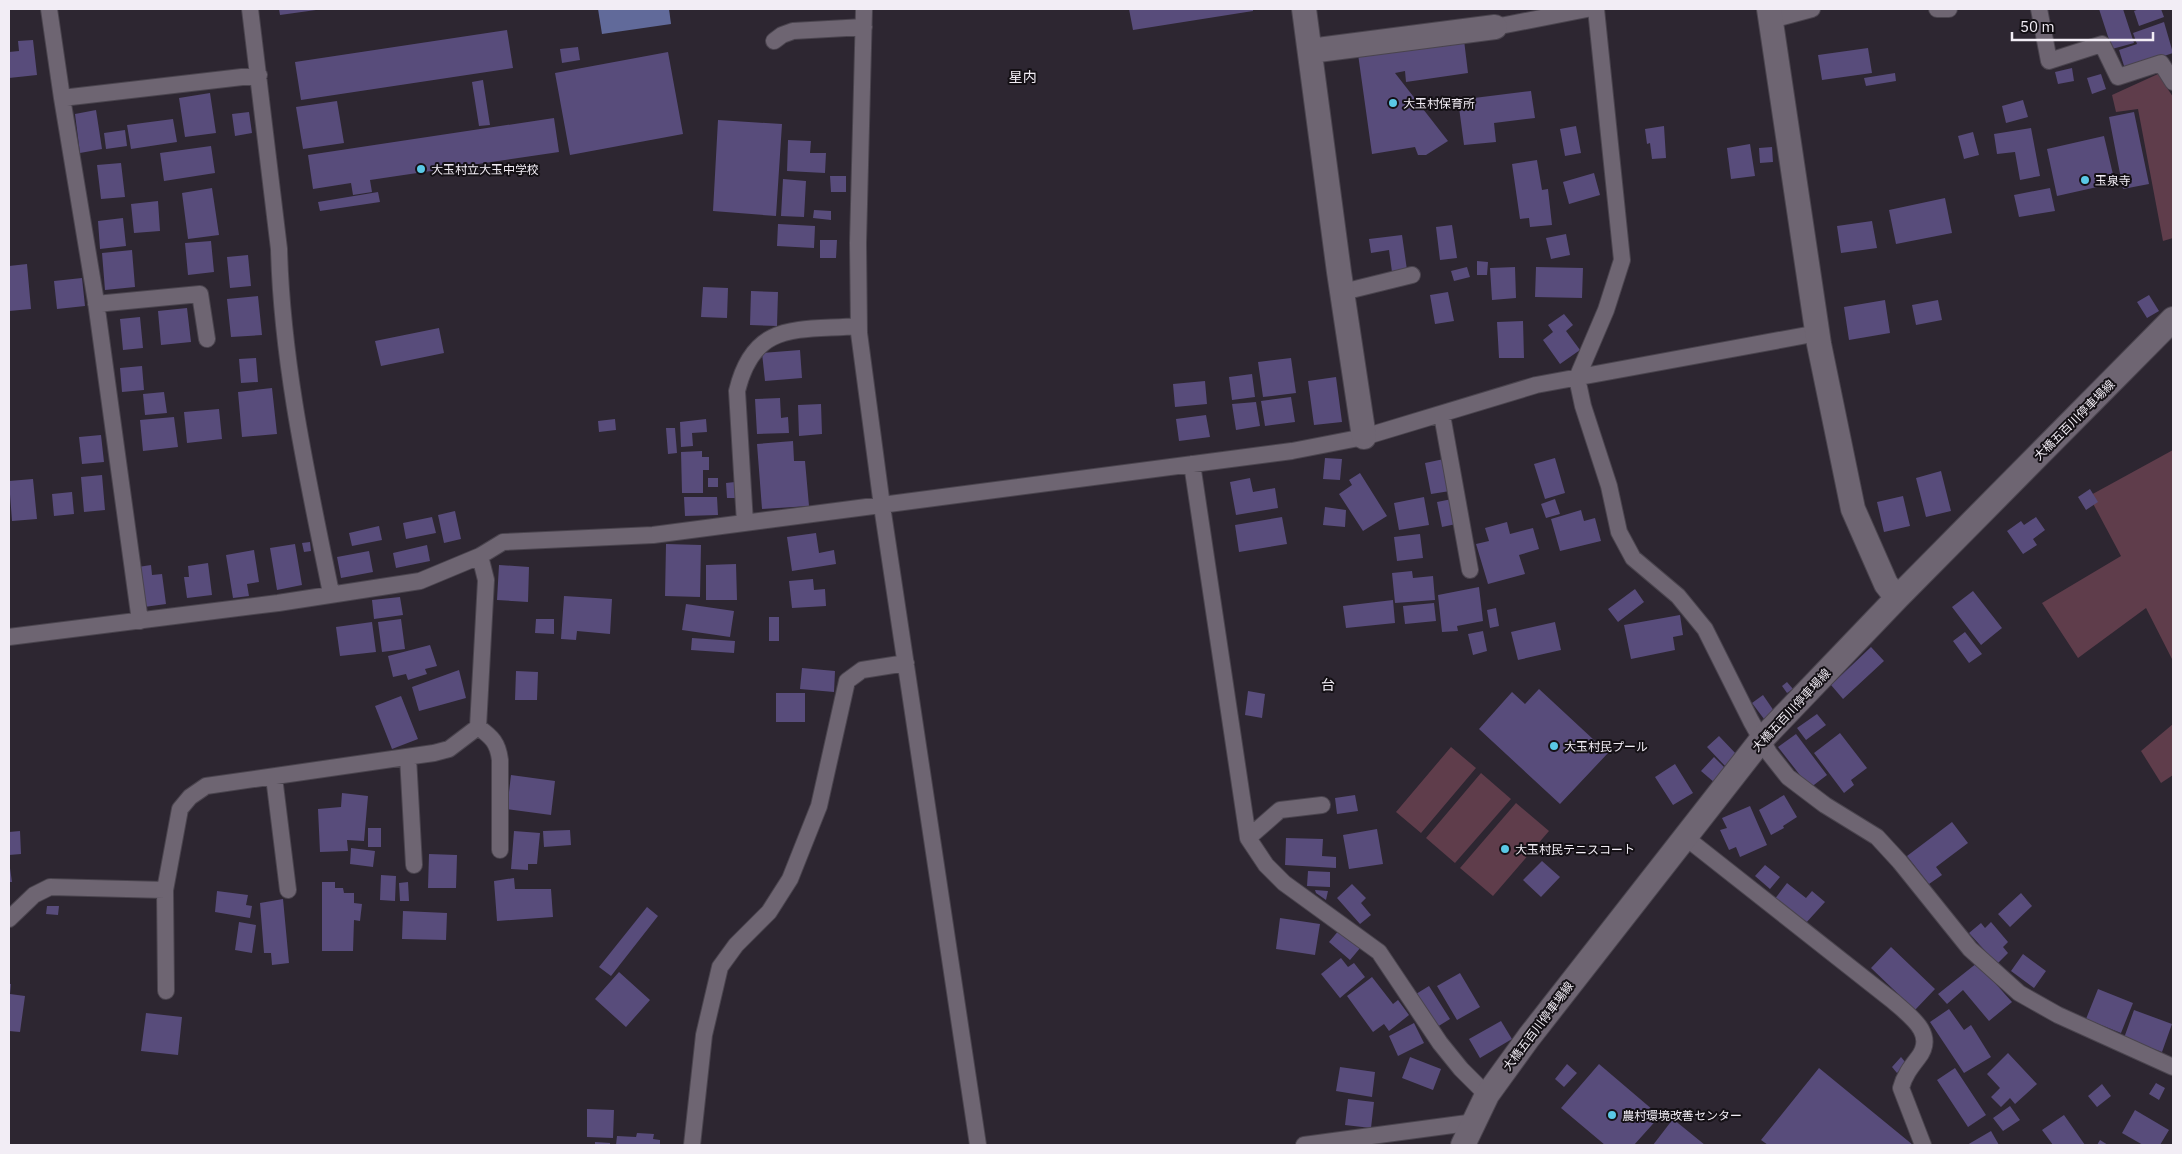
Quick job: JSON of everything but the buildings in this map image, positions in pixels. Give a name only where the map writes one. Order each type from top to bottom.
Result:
[{"type":"street","points":[[49,9],[96,304],[140,621]]},
{"type":"street","points":[[250,9],[280,249],[280,286],[300,442],[331,593]]},
{"type":"street","points":[[864,9],[858,243],[858,326],[882,506],[978,1145]]},
{"type":"street","points":[[1304,9],[1342,292],[1364,437]]},
{"type":"street","points":[[1310,51],[1495,27],[1588,9]]},
{"type":"street","points":[[1596,9],[1622,260],[1606,310],[1577,378],[1583,406],[1609,486],[1619,532],[1632,558],[1678,596],[1705,629],[1769,753],[1788,777],[1825,805],[1877,837],[1900,862],[1970,949],[2019,993],[2058,1015],[2173,1067]]},
{"type":"street","points":[[1812,9],[1770,14],[1818,333],[1853,509],[1886,584],[1897,598]]},
{"type":"street","points":[[1937,9],[1949,9]]},
{"type":"street","points":[[2039,9],[2049,60],[2102,44],[2118,77],[2161,63],[2173,82]]},
{"type":"street","points":[[774,41],[782,35],[793,31],[864,27]]},
{"type":"street","points":[[62,98],[259,75]]},
{"type":"street","points":[[1342,292],[1412,275]]},
{"type":"street","points":[[96,304],[200,294],[208,339]]},
{"type":"street","name":"大橋五百川停車場線","points":[[1463,1145],[1487,1095],[1529,1037],[1762,739],[1897,598],[2173,320]]},
{"type":"street","points":[[745,524],[737,399],[742,372],[753,353],[765,340],[771,337],[784,332],[858,326]]},
{"type":"street","points":[[9,637],[140,621],[420,581],[480,556],[503,542],[653,535],[1292,451],[1364,437],[1442,415],[1536,385],[1818,333]]},
{"type":"street","points":[[1442,415],[1470,570]]},
{"type":"street","points":[[1192,464],[1248,838],[1266,865],[1284,884],[1379,952],[1440,1043],[1460,1069],[1487,1095]]},
{"type":"street","points":[[166,991],[165,890],[177,818],[180,809],[190,797],[206,786],[274,778],[449,749],[478,727],[486,580],[480,556]]},
{"type":"street","points":[[692,1145],[704,1035],[720,967],[736,945],[769,912],[790,879],[819,806],[847,681],[862,670],[906,663]]},
{"type":"street","points":[[478,727],[493,738],[498,745],[500,760],[500,850]]},
{"type":"street","points":[[408,757],[414,865]]},
{"type":"street","points":[[274,778],[288,890]]},
{"type":"street","points":[[1248,838],[1280,810],[1322,805]]},
{"type":"street","points":[[1685,837],[1893,1002],[1917,1023],[1924,1032],[1926,1044],[1922,1053],[1908,1070],[1901,1088],[1923,1145]]},
{"type":"street","points":[[9,919],[34,895],[50,887],[165,890]]},
{"type":"street","points":[[1311,1145],[1475,1122]]},
{"type":"shaded area","points":[[2158,74],[2173,97],[2173,238],[2163,241],[2138,109],[2116,112],[2112,95]]},
{"type":"shaded area","points":[[2173,450],[2173,661],[2146,608],[2078,658],[2042,603],[2121,556],[2089,496]]},
{"type":"shaded area","points":[[2173,724],[2173,775],[2161,783],[2141,751]]},
{"type":"shaded area","points":[[1451,747],[1476,768],[1421,833],[1396,812]]},
{"type":"shaded area","name":"大玉村民テニスコート","points":[[1481,773],[1511,799],[1455,863],[1426,838]]},
{"type":"shaded area","name":"大玉村民テニスコート","points":[[1516,803],[1549,831],[1493,896],[1460,868]]},
{"type":"water","points":[[598,9],[669,9],[671,24],[602,34]]},
{"type":"place","name":"大玉村保育所","points":[[1393,103]]},
{"type":"place","name":"大玉村立大玉中学校","points":[[421,169]]},
{"type":"place","name":"玉泉寺","points":[[2085,180]]},
{"type":"place","name":"大玉村民プール","points":[[1554,746]]},
{"type":"place","name":"大玉村民テニスコート","points":[[1505,849]]},
{"type":"place","name":"農村環境改善センター","points":[[1612,1115]]},
{"type":"district","name":"星内","points":[[1023,77]]},
{"type":"district","name":"台","points":[[1328,685]]}]
